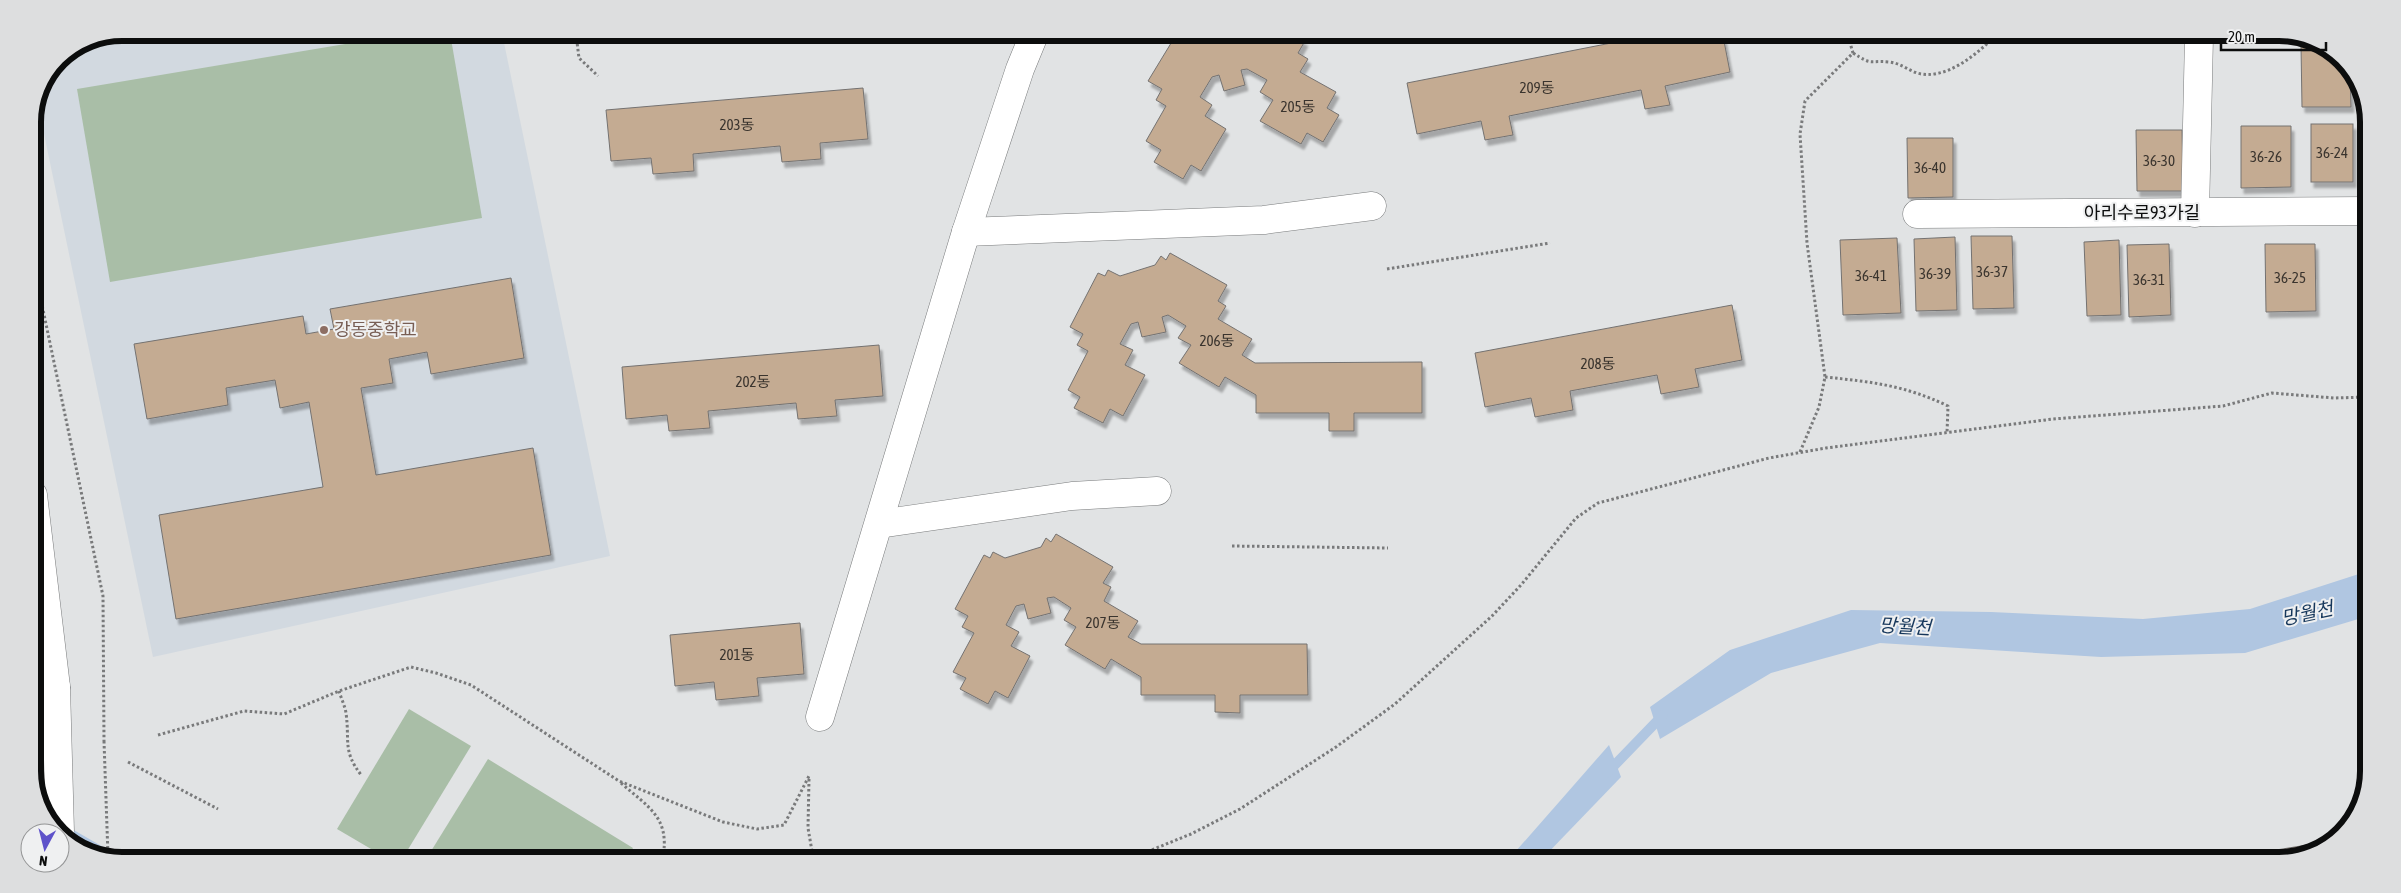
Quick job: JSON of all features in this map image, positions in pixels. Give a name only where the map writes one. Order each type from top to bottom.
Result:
[{"type":"street","points":[[820,717],[966,232],[1020,69],[1031,41]]},
{"type":"street","points":[[2195,212],[2199,41]]},
{"type":"street","points":[[966,232],[1264,220],[1372,206]]},
{"type":"street","name":"아리수로93가길","points":[[1917,214],[2360,211]]},
{"type":"street","points":[[879,524],[1072,496],[1157,491]]},
{"type":"street","points":[[41,562],[56,687],[60,822]]},
{"type":"path","points":[[577,41],[578,58],[598,76]]},
{"type":"path","points":[[1849,41],[1853,53],[1868,63],[1889,62],[1917,73],[1933,75],[1957,66],[1989,41]]},
{"type":"path","points":[[1800,453],[1819,407],[1825,377],[1808,243],[1800,134],[1805,102],[1853,53]]},
{"type":"path","points":[[1387,269],[1550,243]]},
{"type":"path","points":[[41,301],[102,596],[108,850]]},
{"type":"path","points":[[1825,377],[1891,384],[1925,395],[1948,406],[1947,433]]},
{"type":"path","points":[[1146,852],[1190,834],[1240,809],[1328,752],[1395,704],[1492,616],[1521,585],[1576,518],[1598,504],[1769,458],[1800,453],[2054,419],[2222,406],[2272,393],[2334,398],[2360,397]]},
{"type":"path","points":[[1232,546],[1388,548]]},
{"type":"path","points":[[158,735],[244,711],[284,714],[339,691],[411,668],[436,673],[471,685],[619,781],[658,818],[666,834],[664,852]]},
{"type":"path","points":[[339,691],[346,713],[347,742],[352,762],[362,776]]},
{"type":"path","points":[[128,762],[218,809]]},
{"type":"path","points":[[619,781],[723,822],[756,829],[784,825],[809,776],[808,828],[812,852]]},
{"type":"shaded area","name":"강동중학교","points":[[122,41],[504,41],[610,556],[153,657],[41,120],[47,91],[65,65],[77,55],[91,47]]},
{"type":"green space","points":[[363,41],[451,41],[482,218],[110,282],[77,89]]},
{"type":"green space","points":[[409,709],[471,746],[406,852],[376,852],[337,829]]},
{"type":"green space","points":[[488,759],[633,848],[631,852],[430,852]]},
{"type":"water","points":[[2360,574],[2360,618],[2245,653],[2101,657],[1880,643],[1771,673],[1660,739],[1650,707],[1730,650],[1851,610],[1991,612],[2143,619],[2250,609]]},
{"type":"water","points":[[1609,745],[1621,777],[1549,852],[1515,852]]},
{"type":"building","points":[[1172,41],[1305,41],[1298,53],[1308,59],[1300,72],[1336,92],[1327,108],[1339,115],[1323,142],[1307,133],[1301,144],[1260,121],[1273,100],[1260,92],[1267,80],[1247,69],[1241,70],[1245,85],[1224,91],[1219,75],[1212,77],[1200,97],[1212,105],[1205,116],[1226,129],[1201,171],[1191,165],[1183,179],[1154,162],[1161,150],[1146,141],[1166,106],[1156,100],[1162,89],[1148,81]]},
{"type":"building","points":[[1621,41],[1724,41],[1730,72],[1665,86],[1670,105],[1645,109],[1641,90],[1509,116],[1513,135],[1485,140],[1481,121],[1417,134],[1407,83]]},
{"type":"building","points":[[2301,46],[2324,55],[2343,73],[2350,85],[2351,107],[2302,107]]},
{"type":"building","points":[[863,88],[868,139],[820,143],[821,159],[782,162],[780,146],[693,154],[694,171],[653,174],[651,158],[611,161],[606,110]]},
{"type":"building","points":[[2311,124],[2353,124],[2353,182],[2311,182]]},
{"type":"building","points":[[2241,126],[2291,126],[2291,187],[2241,188]]},
{"type":"building","points":[[2136,130],[2182,130],[2183,191],[2137,191]]},
{"type":"building","points":[[1907,138],[1953,138],[1953,197],[1908,198]]},
{"type":"building","points":[[1971,236],[2012,236],[2014,308],[1973,309]]},
{"type":"building","points":[[1955,237],[1957,310],[1916,311],[1914,239]]},
{"type":"building","points":[[1897,238],[1901,313],[1843,315],[1840,240]]},
{"type":"building","points":[[2119,240],[2121,315],[2087,316],[2084,242]]},
{"type":"building","points":[[2169,244],[2171,315],[2129,317],[2127,245]]},
{"type":"building","points":[[2265,244],[2315,244],[2316,311],[2266,312]]},
{"type":"building","points":[[1170,253],[1227,285],[1218,301],[1226,306],[1218,319],[1252,339],[1242,355],[1255,363],[1422,362],[1422,413],[1354,413],[1354,431],[1329,431],[1329,413],[1256,413],[1256,395],[1225,377],[1219,387],[1179,363],[1191,345],[1178,338],[1186,326],[1168,315],[1162,317],[1166,332],[1142,337],[1138,322],[1131,324],[1120,344],[1133,350],[1125,365],[1145,375],[1123,416],[1110,409],[1103,423],[1074,408],[1080,397],[1068,390],[1088,351],[1077,345],[1083,334],[1070,327],[1098,273],[1105,276],[1108,270],[1120,276],[1155,265],[1161,256],[1166,260]]},
{"type":"building","points":[[511,278],[524,358],[431,374],[427,352],[389,359],[393,383],[361,388],[376,475],[533,448],[551,555],[176,619],[159,515],[323,487],[309,402],[280,408],[275,380],[226,388],[228,405],[147,419],[134,344],[303,316],[306,334],[334,329],[330,309]]},
{"type":"building","points":[[1732,305],[1742,360],[1695,369],[1699,387],[1661,394],[1657,375],[1570,391],[1573,410],[1535,417],[1531,398],[1485,407],[1475,353]]},
{"type":"building","points":[[879,345],[883,396],[835,400],[837,416],[798,419],[796,403],[708,411],[710,428],[669,431],[667,415],[626,419],[622,367]]},
{"type":"building","points":[[1056,534],[1113,567],[1103,583],[1111,587],[1104,601],[1138,621],[1128,637],[1141,644],[1307,644],[1308,695],[1240,695],[1240,713],[1215,712],[1215,695],[1141,695],[1141,677],[1111,659],[1105,669],[1065,645],[1076,627],[1064,620],[1071,608],[1054,597],[1047,598],[1051,613],[1028,619],[1024,604],[1016,606],[1006,625],[1019,632],[1011,646],[1030,656],[1008,698],[995,691],[988,704],[960,689],[966,678],[953,672],[974,633],[962,627],[968,616],[955,609],[984,555],[990,558],[993,552],[1005,558],[1041,547],[1046,538],[1051,542]]},
{"type":"building","points":[[800,623],[804,674],[757,678],[759,696],[716,700],[714,682],[675,686],[670,635]]},
{"type":"building","points":[[2312,844],[2295,850],[2264,852]]},
{"type":"waterway","name":"망월천","points":[[1607,773],[1663,715]]},
{"type":"waterway","name":"망월천","points":[[76,837],[87,843]]},
{"type":"place","name":"강동중학교","points":[[324,330]]}]
